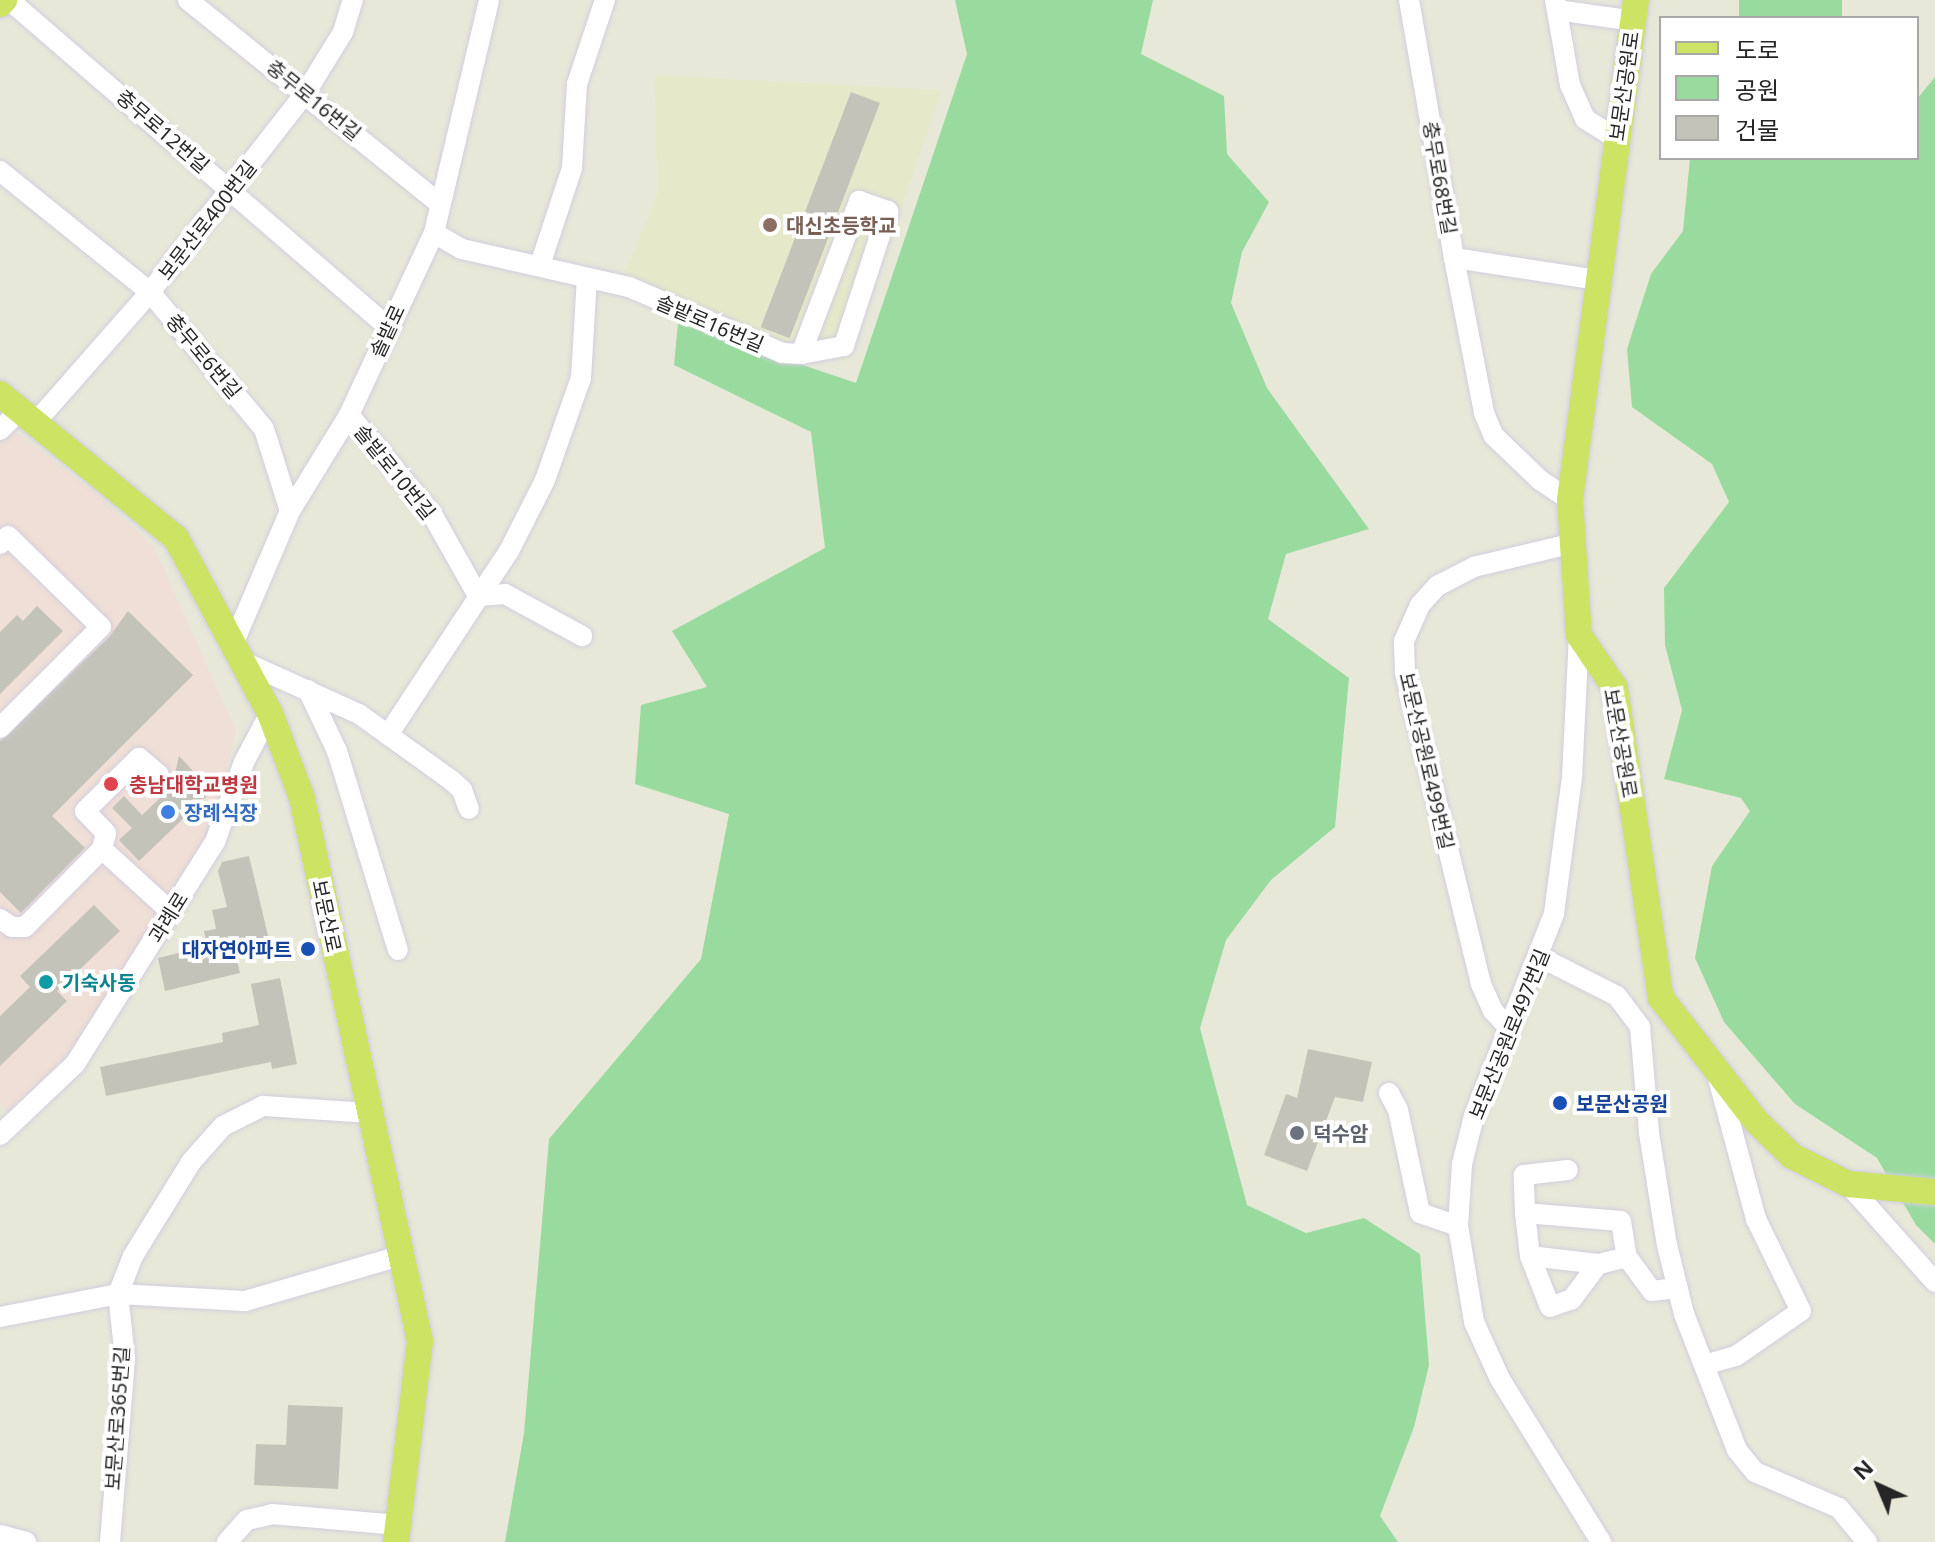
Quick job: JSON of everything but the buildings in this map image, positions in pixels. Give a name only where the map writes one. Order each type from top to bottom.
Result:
[{"type":"main road","name":"보문산공원로","points":[[1635,10],[1570,500],[1579,635],[1615,688],[1661,998],[1716,1072],[1792,1156],[1848,1184],[1935,1192]]},
{"type":"main road","name":"보문산로","points":[[19,409],[176,538],[270,713],[302,798],[420,1341],[397,1533]]},
{"type":"street","name":"충무로16번길","points":[[188,0],[306,92],[439,203]]},
{"type":"street","name":"보문산로400번길","points":[[0,430],[19,409],[150,292],[306,92],[343,32],[353,0]]},
{"type":"street","name":"솔밭로","points":[[237,652],[290,511],[349,415],[434,233],[489,0]]},
{"type":"street","points":[[540,265],[572,168],[577,84],[605,0]]},
{"type":"street","name":"충무로68번길","points":[[1409,0],[1454,258],[1598,280]]},
{"type":"street","name":"충무로12번길","points":[[4,1],[388,327]]},
{"type":"street","points":[[1616,138],[1585,119],[1570,85],[1556,5],[1635,10]]},
{"type":"street","name":"충무로6번길","points":[[0,171],[150,292],[264,429],[290,511]]},
{"type":"street","points":[[859,201],[888,211],[844,346],[801,354],[859,201]]},
{"type":"street","name":"솔밭로16번길","points":[[434,233],[462,249],[629,287],[782,353],[801,354]]},
{"type":"street","points":[[1454,258],[1484,413],[1494,436],[1540,480],[1570,500]]},
{"type":"street","points":[[388,735],[509,551],[566,431],[581,378],[587,278]]},
{"type":"street","name":"솔밭로10번길","points":[[349,415],[432,514],[478,596]]},
{"type":"street","points":[[0,544],[8,536],[101,627],[0,728]]},
{"type":"street","name":"보문산공원로499번길","points":[[1510,1029],[1493,1011],[1481,984],[1411,699],[1404,641],[1420,605],[1437,586],[1474,567],[1574,543]]},
{"type":"street","points":[[478,596],[505,594],[582,636]]},
{"type":"street","name":"보문산공원로497번길","points":[[1579,635],[1572,777],[1554,914],[1540,957],[1474,1116],[1462,1164],[1458,1226],[1474,1322],[1500,1379],[1601,1542]]},
{"type":"street","points":[[237,652],[388,735],[462,790],[469,809]]},
{"type":"street","points":[[308,690],[337,751],[398,950]]},
{"type":"street","name":"과례로","points":[[0,1135],[75,1064],[215,842],[244,762],[270,713]]},
{"type":"street","points":[[0,919],[12,927],[25,927],[102,849],[106,833],[85,811],[139,758],[159,775]]},
{"type":"street","points":[[102,849],[171,912]]},
{"type":"street","points":[[1540,957],[1617,996],[1640,1027],[1649,1133],[1678,1288],[1737,1450],[1755,1472],[1839,1508],[1867,1542]]},
{"type":"street","points":[[1704,1365],[1736,1356],[1801,1311],[1756,1219],[1716,1072]]},
{"type":"street","points":[[1389,1093],[1398,1110],[1420,1213],[1458,1226]]},
{"type":"street","name":"보문산로365번길","points":[[108,1542],[125,1358],[118,1294],[133,1256],[191,1162],[223,1126],[263,1106],[368,1113]]},
{"type":"street","points":[[1568,1170],[1524,1175],[1530,1256],[1550,1307],[1572,1299],[1598,1264]]},
{"type":"street","points":[[1848,1184],[1935,1282]]},
{"type":"street","points":[[1525,1213],[1621,1221],[1627,1257],[1652,1291],[1678,1288]]},
{"type":"street","points":[[0,1317],[118,1294],[245,1301],[403,1255]]},
{"type":"street","points":[[1530,1256],[1598,1264],[1627,1257]]},
{"type":"street","points":[[227,1542],[247,1520],[272,1514],[397,1533]]},
{"type":"street","points":[[0,1535],[26,1542]]},
{"type":"shaded area","name":"대신초등학교","points":[[654,75],[942,90],[848,362],[685,310],[623,276],[658,193]]},
{"type":"shaded area","name":"충남대학교병원","points":[[0,420],[95,493],[154,547],[236,731],[209,837],[77,1043],[10,1116],[0,1101]]},
{"type":"green space","points":[[955,0],[1153,0],[1141,54],[1224,96],[1227,154],[1269,202],[1242,252],[1231,303],[1267,388],[1369,529],[1286,554],[1268,619],[1349,678],[1335,827],[1271,880],[1226,940],[1200,1028],[1247,1205],[1306,1233],[1364,1218],[1420,1254],[1429,1365],[1414,1427],[1380,1516],[1398,1542],[505,1542],[524,1433],[549,1139],[701,959],[729,814],[635,784],[641,705],[707,687],[672,631],[825,548],[811,432],[674,365],[678,323],[856,383],[967,54]]},
{"type":"green space","points":[[1739,0],[1842,0],[1842,16],[1739,16]]},
{"type":"green space","points":[[1935,77],[1935,1244],[1916,1225],[1877,1158],[1795,1104],[1724,1022],[1695,958],[1712,866],[1750,811],[1741,798],[1664,779],[1682,710],[1665,645],[1664,588],[1729,502],[1712,464],[1632,407],[1627,349],[1651,274],[1683,231],[1690,160],[1919,160],[1919,97]]},
{"type":"place","name":"대신초등학교","points":[[770,225]]},
{"type":"place","name":"충남대학교병원","points":[[111,784]]},
{"type":"place","name":"장례식장","points":[[168,812]]},
{"type":"place","name":"대자연아파트","points":[[308,949]]},
{"type":"place","name":"기숙사동","points":[[46,982]]},
{"type":"place","name":"보문산공원","points":[[1560,1103]]},
{"type":"place","name":"덕수암","points":[[1297,1133]]}]
